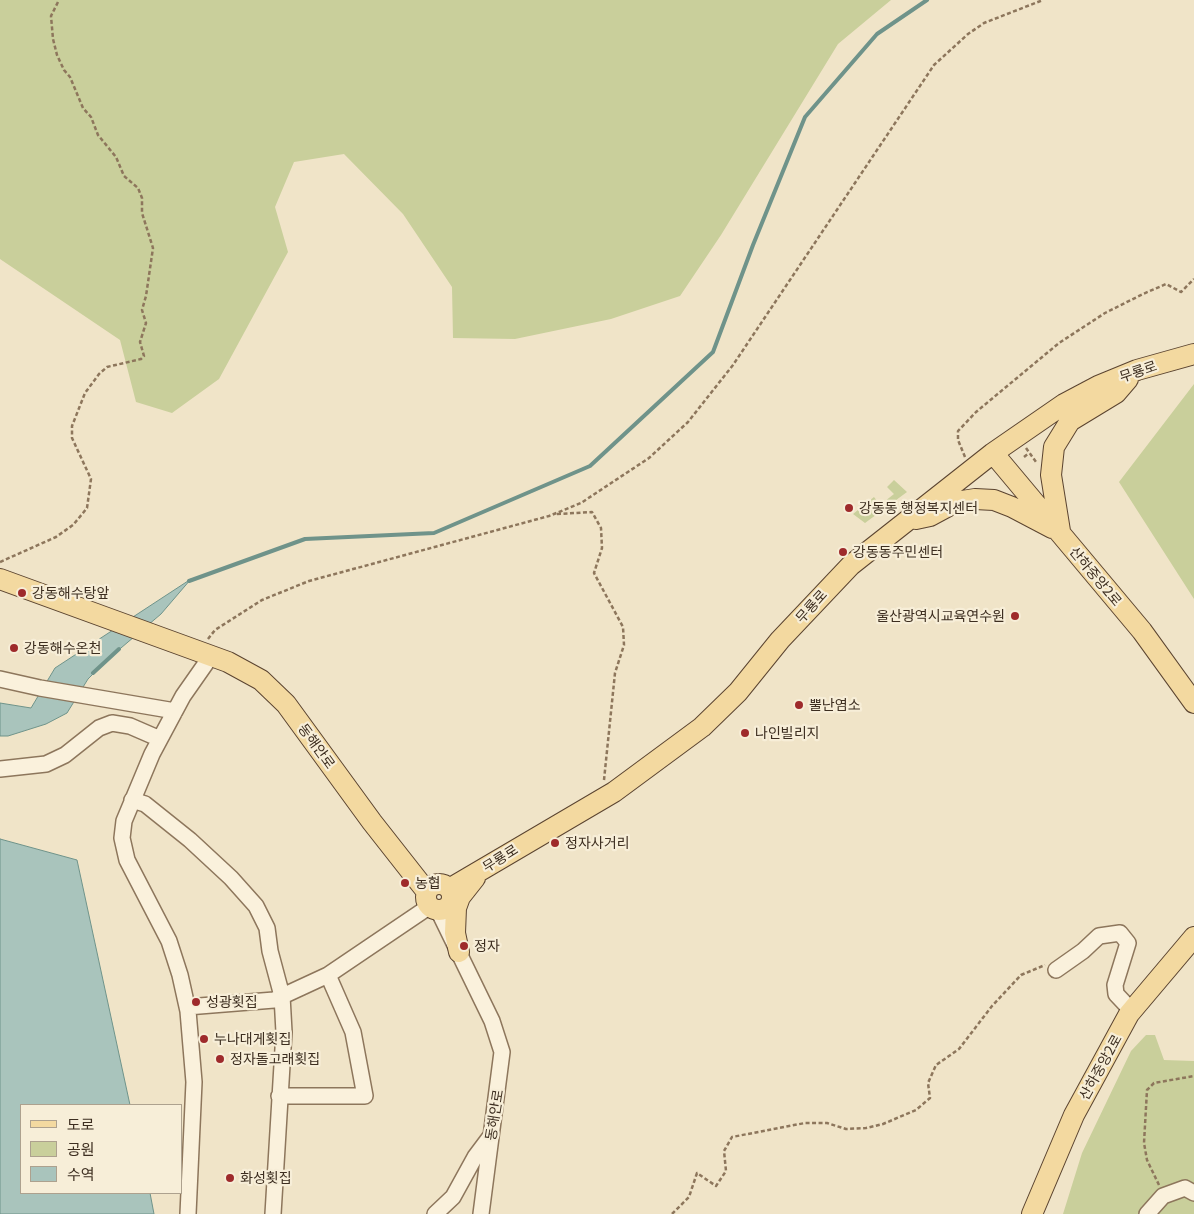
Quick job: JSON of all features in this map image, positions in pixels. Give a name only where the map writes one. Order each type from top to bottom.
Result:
[{"type":"main road","name":"무룡로","points":[[431,902],[437,884],[449,889],[602,799],[702,727],[738,692],[780,640],[832,583],[856,560],[993,453],[1064,404],[1136,370],[1194,354]]},
{"type":"main road","points":[[1060,532],[1051,475],[1054,447],[1070,421],[1116,393],[1136,370]]},
{"type":"main road","name":"산하중앙2로","points":[[993,453],[1142,632],[1194,703]]},
{"type":"main road","points":[[906,521],[930,516],[956,502],[975,499],[994,500],[1012,507],[1060,532]]},
{"type":"main road","name":"동해안로","points":[[0,579],[244,669],[272,689],[307,731],[431,902]]},
{"type":"main road","points":[[459,952],[455,934],[456,908],[460,897],[481,870]]},
{"type":"main road","name":"산하중앙2로","points":[[1032,1214],[1074,1115],[1132,1011],[1194,937]]},
{"type":"street","points":[[188,1214],[194,1082],[187,1006],[180,975],[166,933],[123,849],[124,821],[132,800],[160,739],[205,654]]},
{"type":"street","points":[[0,679],[40,688],[175,711]]},
{"type":"street","points":[[0,769],[46,764],[65,755],[99,728],[112,722],[130,726],[160,739]]},
{"type":"street","points":[[132,800],[145,804],[190,840],[231,878],[256,906],[267,928],[270,951],[282,996],[284,1032],[278,1096],[273,1214]]},
{"type":"street","points":[[187,1006],[274,1000],[328,975],[431,902]]},
{"type":"street","name":"동해안로","points":[[431,902],[459,952],[499,1035],[502,1052],[480,1214]]},
{"type":"street","points":[[1056,970],[1099,936],[1120,933],[1128,943],[1115,985],[1116,994],[1132,1011]]},
{"type":"street","points":[[278,1096],[365,1096],[353,1032],[328,975]]},
{"type":"street","points":[[435,1214],[453,1197],[475,1157],[490,1137]]},
{"type":"street","points":[[1147,1214],[1163,1196],[1185,1188],[1194,1193]]},
{"type":"path","points":[[0,562],[56,537],[74,525],[87,508],[91,479],[70,431],[85,393],[99,374],[107,367],[121,362],[132,362],[144,356],[140,342],[146,324],[142,310],[148,287],[149,263],[153,248],[142,213],[142,198],[138,188],[124,176],[116,157],[98,135],[91,117],[83,108],[70,77],[64,70],[57,55],[53,39],[52,16],[59,0]]},
{"type":"path","points":[[205,654],[215,630],[262,600],[309,581],[511,528],[554,514],[581,503],[649,458],[688,422],[733,365],[934,65],[968,34],[984,23],[1043,0]]},
{"type":"path","points":[[970,470],[958,440],[958,431],[976,412],[1059,343],[1106,313],[1166,284],[1181,292],[1194,279]]},
{"type":"path","points":[[1024,446],[1038,465]]},
{"type":"path","points":[[1024,457],[1029,453]]},
{"type":"path","points":[[554,514],[592,512],[601,528],[602,548],[594,573],[623,627],[624,645],[615,673],[602,799]]},
{"type":"path","points":[[672,1214],[689,1197],[698,1173],[716,1186],[726,1171],[724,1151],[732,1137],[805,1122],[827,1123],[846,1129],[866,1128],[883,1124],[916,1110],[930,1098],[928,1083],[936,1065],[958,1049],[992,1006],[1021,975],[1043,965],[1056,970]]},
{"type":"path","points":[[1163,1196],[1148,1160],[1144,1143],[1147,1090],[1154,1083],[1194,1076]]},
{"type":"green space","points":[[0,0],[891,0],[838,44],[721,235],[680,296],[611,319],[515,339],[453,338],[452,287],[403,214],[344,154],[294,162],[275,207],[288,252],[219,379],[172,413],[136,402],[120,340],[0,259]]},
{"type":"green space","points":[[1194,384],[1194,599],[1119,482]]},
{"type":"green space","points":[[894,480],[907,492],[865,523],[853,514],[874,497],[880,505],[894,494],[887,487]]},
{"type":"green space","points":[[1146,1035],[1155,1035],[1164,1060],[1194,1061],[1194,1214],[1063,1214],[1082,1153],[1131,1051]]},
{"type":"water","points":[[191,579],[161,614],[108,659],[88,679],[67,713],[46,724],[8,736],[0,736],[0,703],[31,708],[55,668]]},
{"type":"water","points":[[0,839],[77,860],[130,1104],[20,1104],[20,1194],[150,1194],[154,1214],[0,1214]]},
{"type":"waterway","points":[[189,581],[305,539],[434,533],[590,466],[713,352],[753,245],[805,117],[877,34],[927,0]]},
{"type":"waterway","points":[[93,673],[119,649]]},
{"type":"place","name":"강동동 행정복지센터","points":[[849,508]]},
{"type":"place","name":"강동동주민센터","points":[[843,552]]},
{"type":"place","name":"강동해수탕앞","points":[[22,593]]},
{"type":"place","name":"울산광역시교육연수원","points":[[1015,616]]},
{"type":"place","name":"강동해수온천","points":[[14,648]]},
{"type":"place","name":"뿔난염소","points":[[799,705]]},
{"type":"place","name":"나인빌리지","points":[[745,733]]},
{"type":"place","name":"정자사거리","points":[[555,843]]},
{"type":"place","name":"농협","points":[[405,883]]},
{"type":"place","name":"정자","points":[[464,946]]},
{"type":"place","name":"성광횟집","points":[[196,1002]]},
{"type":"place","name":"누나대게횟집","points":[[204,1039]]},
{"type":"place","name":"정자돌고래횟집","points":[[220,1059]]},
{"type":"place","name":"화성횟집","points":[[230,1178]]}]
